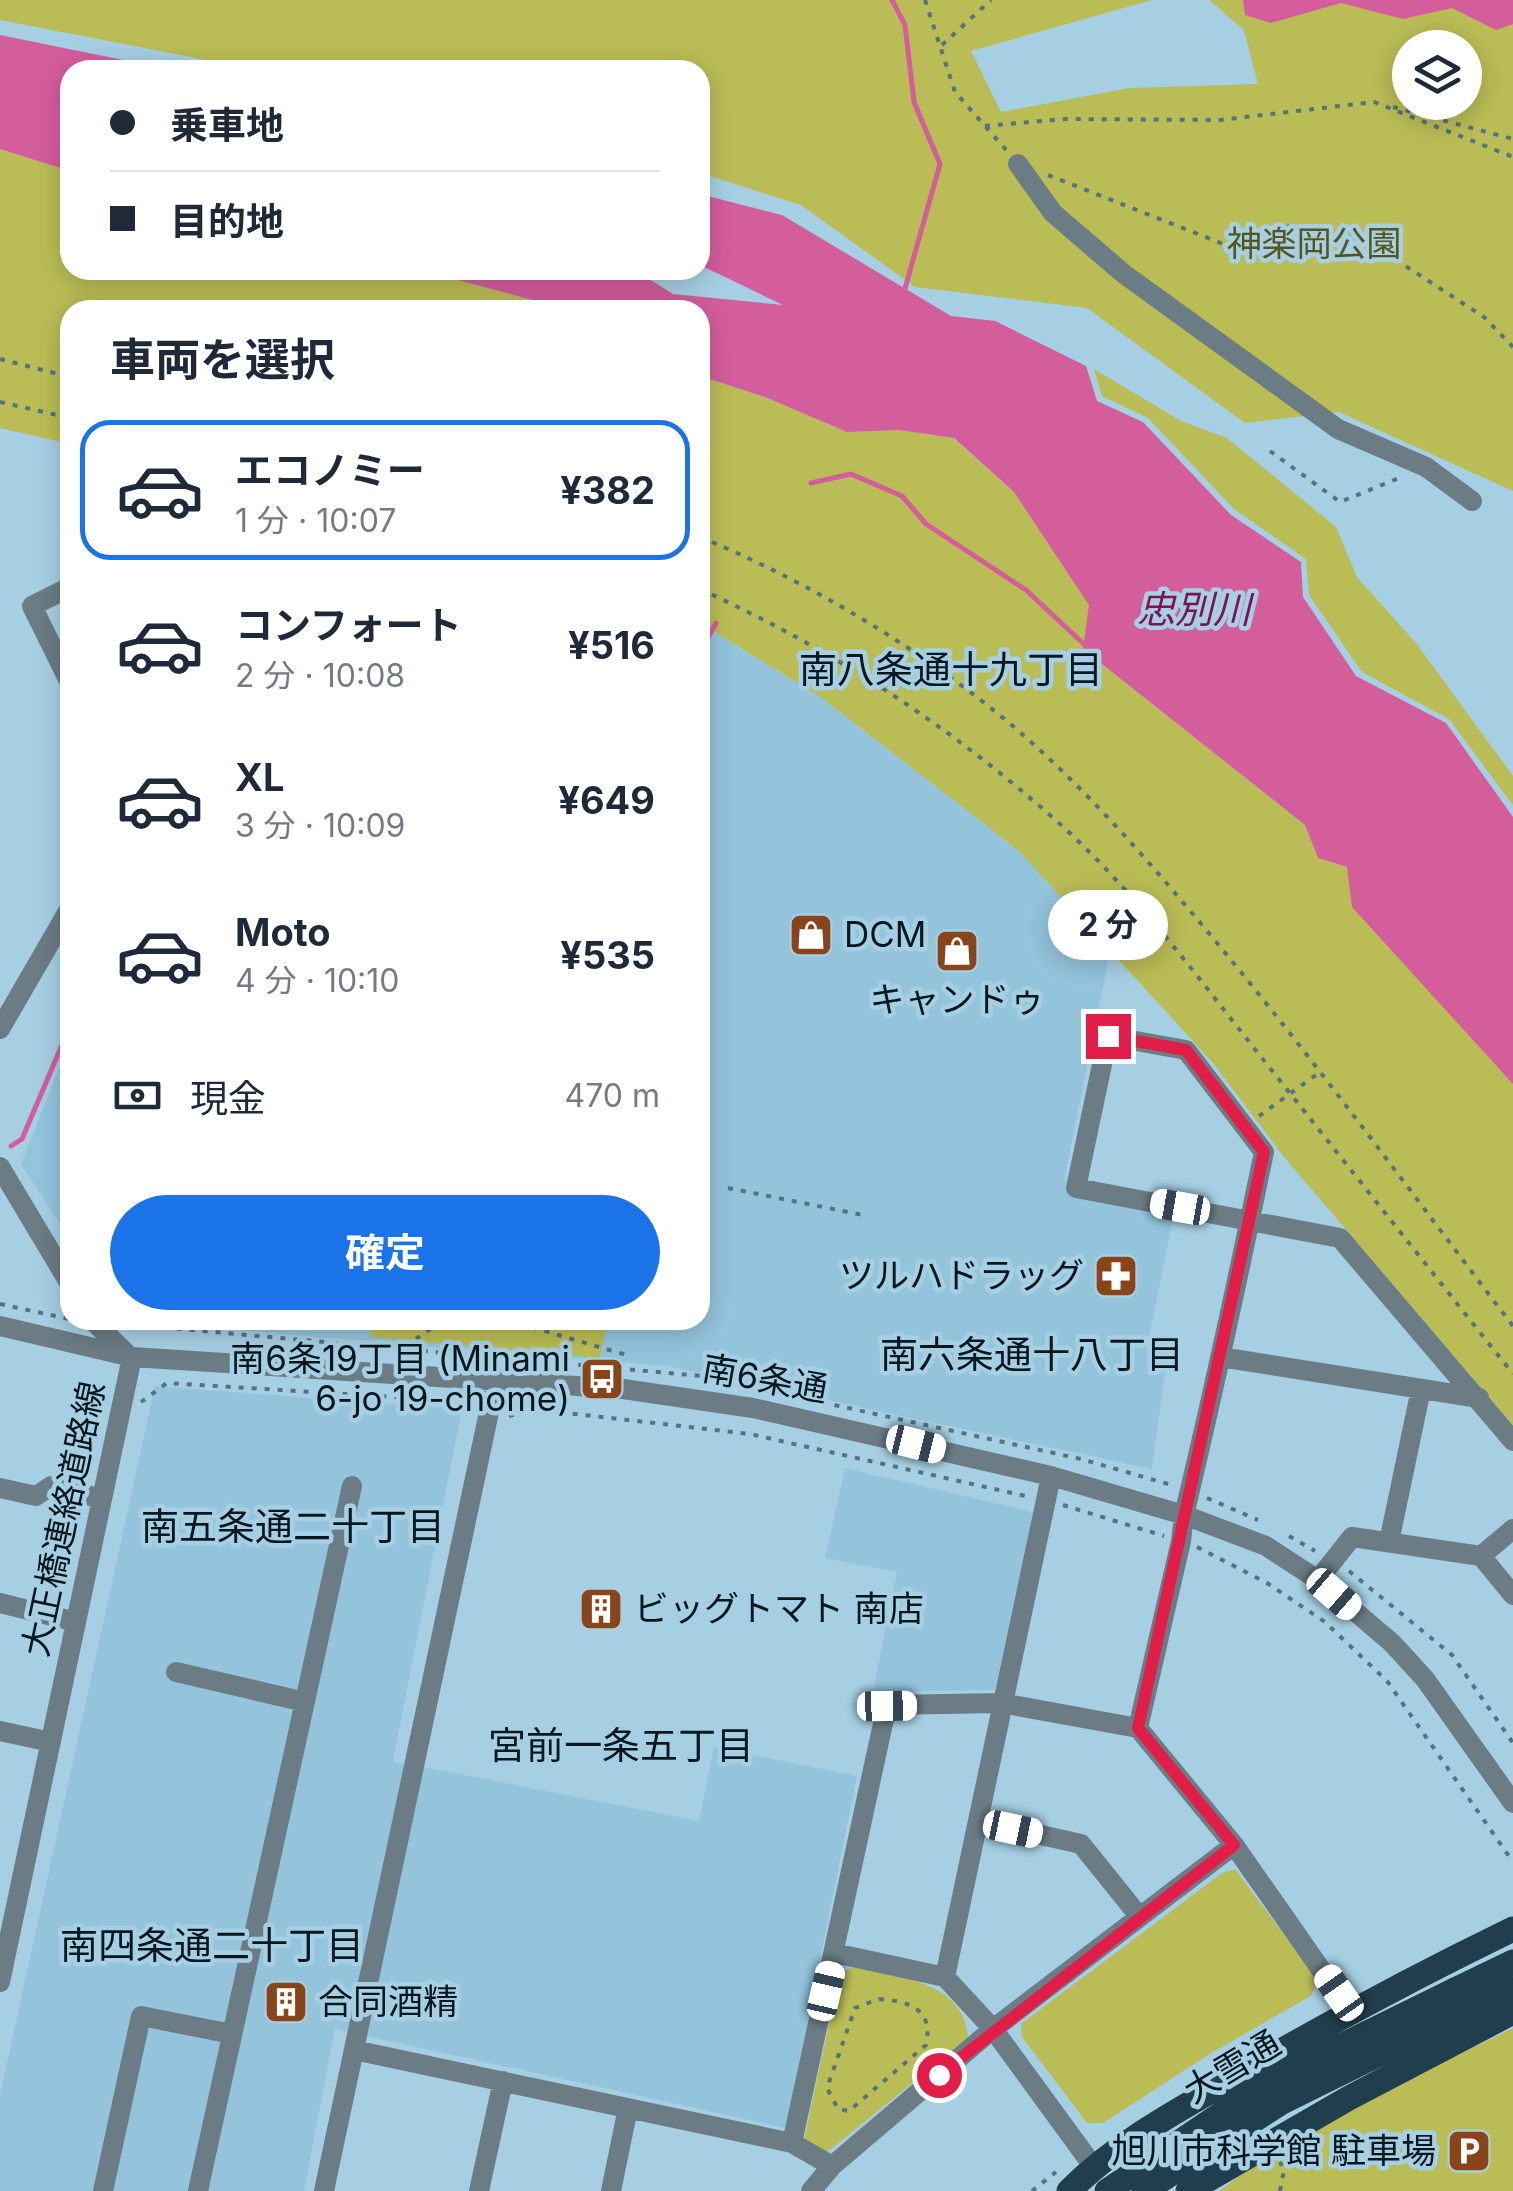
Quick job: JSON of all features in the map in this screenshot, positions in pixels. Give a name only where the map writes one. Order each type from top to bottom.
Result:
[{"type":"main road","points":[[1069,2191],[1093,2166],[1173,2113],[1350,2011],[1513,1929]]},
{"type":"main road","points":[[1449,1960],[1478,1968],[1495,2000],[1496,2012],[1470,2008]]},
{"type":"main road","points":[[1470,2008],[1513,1962]]},
{"type":"main road","points":[[1188,2191],[1470,2008],[1513,1988]]},
{"type":"main road","points":[[1470,2008],[1513,2012]]},
{"type":"main road","name":"大雪通","points":[[1107,2191],[1270,2081],[1470,2008]]},
{"type":"main road","name":"大雪通","points":[[1144,2191],[1282,2102],[1470,2008]]},
{"type":"street","points":[[1018,164],[1054,213],[1124,274],[1338,429],[1426,467],[1472,501]]},
{"type":"street","points":[[60,592],[32,606],[60,663]]},
{"type":"street","points":[[0,1028],[60,925]]},
{"type":"street","points":[[1138,1728],[1250,1220],[1264,1152],[1186,1050],[1108,1036],[1076,1188],[1250,1220],[1340,1238],[1513,1441]]},
{"type":"street","points":[[0,1167],[60,1280]]},
{"type":"street","name":"南6条通","points":[[0,1326],[132,1357],[496,1379],[623,1390],[753,1408],[1052,1476],[1184,1515],[1266,1546],[1318,1580],[1392,1643],[1425,1679],[1509,1789]]},
{"type":"street","name":"大正橋連絡道路線","points":[[0,1982],[8,1905],[51,1742],[132,1357],[103,1330]]},
{"type":"street","points":[[1220,1357],[1479,1398]]},
{"type":"street","points":[[324,2191],[496,1379]]},
{"type":"street","points":[[1389,1542],[1422,1389]]},
{"type":"street","points":[[945,1977],[1052,1476]]},
{"type":"street","points":[[0,1488],[36,1496],[51,1486],[102,1500]]},
{"type":"street","points":[[198,2191],[352,1486]]},
{"type":"street","points":[[1480,1556],[1513,1529]]},
{"type":"street","points":[[1318,1580],[1352,1537],[1480,1556],[1513,1594]]},
{"type":"street","points":[[0,1603],[76,1622]]},
{"type":"street","points":[[176,1672],[305,1702]]},
{"type":"street","points":[[792,2143],[887,1706],[1002,1703],[1138,1728],[1234,1845],[1350,2011]]},
{"type":"street","points":[[0,1731],[51,1742]]},
{"type":"street","points":[[978,1821],[1081,1844],[1140,1916]]},
{"type":"street","points":[[810,2191],[832,2166],[992,2029],[1234,1845]]},
{"type":"street","points":[[834,1953],[945,1977],[992,2029],[1093,2166]]},
{"type":"street","points":[[104,2191],[141,2016],[232,2034]]},
{"type":"street","points":[[354,2050],[792,2143],[832,2166]]},
{"type":"street","points":[[478,2191],[503,2081]]},
{"type":"street","points":[[611,2191],[628,2108]]},
{"type":"path","points":[[924,0],[955,92],[1018,164],[1246,253],[1291,225],[1368,242],[1484,317],[1513,347]]},
{"type":"path","points":[[942,45],[991,0]]},
{"type":"path","points":[[985,126],[1065,119],[1220,120],[1374,102],[1513,139]]},
{"type":"path","points":[[1374,102],[1513,157]]},
{"type":"path","points":[[0,359],[60,374]]},
{"type":"path","points":[[0,402],[60,416]]},
{"type":"path","points":[[1270,451],[1340,502],[1426,467]]},
{"type":"path","points":[[710,541],[830,600],[920,656],[994,710],[1114,822],[1320,1072],[1513,1326]]},
{"type":"path","points":[[710,594],[795,634],[891,690],[975,752],[1063,827],[1134,901],[1513,1374]]},
{"type":"path","points":[[1271,1107],[1320,1072]]},
{"type":"path","points":[[728,1188],[868,1216]]},
{"type":"path","points":[[0,1304],[60,1317]]},
{"type":"path","points":[[404,1374],[413,1340],[428,1330]]},
{"type":"path","points":[[541,1330],[630,1356]]},
{"type":"path","points":[[123,1398],[143,1403],[167,1383],[458,1401],[468,1411],[488,1413]]},
{"type":"path","points":[[879,1999],[902,2000],[918,2008],[928,2021],[926,2045],[849,2111],[838,2109],[827,2088],[829,2074],[855,2008],[879,1999]]},
{"type":"path","points":[[1275,2153],[1284,2170],[1280,2191]]},
{"type":"shaded area","points":[[710,630],[822,698],[1019,851],[1111,947],[1064,1181],[1177,1199],[1146,1352],[1167,1358],[1152,1469],[667,1366],[236,1330],[710,1330]]},
{"type":"shaded area","points":[[60,1065],[60,1224],[21,1164]]},
{"type":"shaded area","points":[[155,1386],[457,1409],[461,1414],[393,1761],[699,1821],[714,1747],[857,1776],[786,2128],[335,2029],[304,2191],[0,2191],[0,2095]]},
{"type":"shaded area","points":[[845,1468],[1033,1512],[995,1690],[873,1692],[897,1572],[825,1558]]},
{"type":"green space","name":"神楽岡公園","points":[[0,0],[1152,0],[971,51],[1001,112],[1129,88],[1258,84],[1244,30],[1209,0],[1513,0],[1513,491],[1339,412],[1245,423],[1087,308],[915,287],[801,205],[710,176],[710,60],[207,60],[0,20]]},
{"type":"green space","points":[[0,149],[60,168],[60,280],[458,280],[533,300],[60,300],[60,442],[0,428]]},
{"type":"green space","points":[[1094,369],[1181,421],[1227,438],[1336,527],[1357,577],[1416,643],[1513,776],[1513,805],[1449,719],[1362,672],[1309,595],[1306,559],[1234,509],[1148,418],[1102,396]]},
{"type":"green space","points":[[710,379],[765,397],[847,432],[899,430],[953,438],[1016,494],[1090,606],[1084,650],[1305,825],[1318,858],[1347,867],[1513,1084],[1513,1425],[1284,1157],[1213,1063],[1019,851],[822,698],[710,629]]},
{"type":"green space","points":[[372,1330],[606,1330],[600,1358],[370,1337]]},
{"type":"green space","points":[[1235,1869],[1317,1979],[1312,1995],[1208,2055],[1103,2123],[1087,2123],[1022,2037],[1021,2024],[1222,1873]]},
{"type":"green space","points":[[854,1967],[908,1979],[942,1993],[964,2019],[968,2038],[826,2153],[804,2140],[840,1973]]},
{"type":"green space","points":[[1513,2028],[1513,2191],[1220,2191],[1324,2122]]},
{"type":"water","points":[[1243,0],[1513,0],[1513,24],[1496,30],[1452,8],[1403,19],[1341,3],[1271,23],[1245,15]]},
{"type":"water","points":[[0,35],[123,60],[60,60],[60,168],[0,149]]},
{"type":"water","name":"忠別川","points":[[710,197],[782,215],[951,316],[995,321],[1086,366],[1097,401],[1143,422],[1231,515],[1301,562],[1303,597],[1356,676],[1446,723],[1513,817],[1513,1084],[1352,907],[1347,867],[1318,858],[1305,825],[1083,649],[1089,605],[1014,492],[954,438],[899,430],[847,432],[765,397],[710,379],[710,300],[533,300],[458,280],[651,280],[673,294],[783,305],[710,270]]},
{"type":"waterway","points":[[892,0],[905,25],[914,102],[940,164],[904,292]]},
{"type":"waterway","points":[[811,483],[851,474],[902,496],[926,524],[1026,590],[1087,647]]},
{"type":"waterway","points":[[710,634],[716,623]]},
{"type":"waterway","points":[[11,1146],[22,1139],[60,1050]]},
{"type":"place","name":"DCM","points":[[811,935]]},
{"type":"place","name":"キャンドゥ","points":[[957,951]]},
{"type":"place","name":"ツルハドラッグ","points":[[1116,1276]]},
{"type":"place","name":"南6条19丁目 (Minami 6-jo 19-chome)","points":[[602,1379]]},
{"type":"place","name":"ビッグトマト 南店","points":[[601,1609]]},
{"type":"place","name":"合同酒精","points":[[286,2002]]},
{"type":"place","name":"旭川市科学館 駐車場","points":[[1469,2151]]},
{"type":"district","name":"南八条通十九丁目","points":[[951,670]]},
{"type":"district","name":"南六条通十八丁目","points":[[1032,1355]]},
{"type":"district","name":"南五条通二十丁目","points":[[293,1527]]},
{"type":"district","name":"宮前一条五丁目","points":[[621,1746]]},
{"type":"district","name":"南四条通二十丁目","points":[[212,1946]]},
{"type":"route","points":[[939,2075],[992,2029],[1234,1845],[1138,1728],[1264,1152],[1186,1050],[1108,1036]]}]
